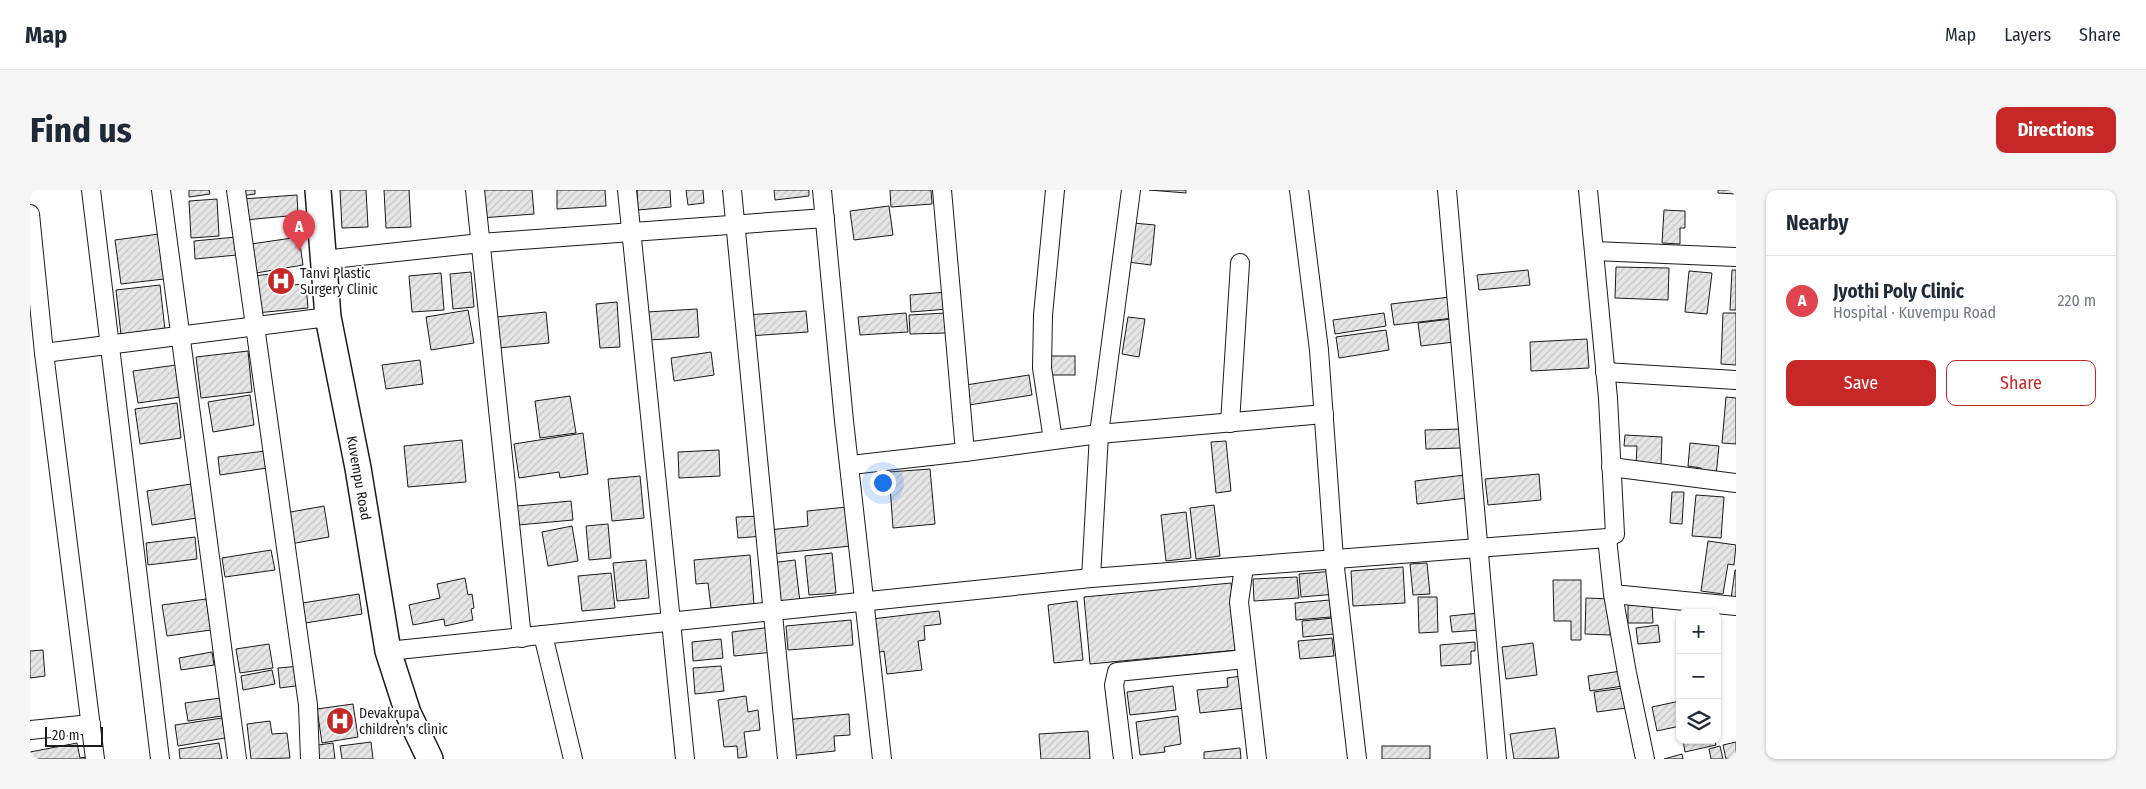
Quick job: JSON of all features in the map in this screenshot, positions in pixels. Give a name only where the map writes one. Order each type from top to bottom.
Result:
[{"type":"main road","name":"Kuvempu Road","points":[[318,190],[328,317],[358,468],[388,651],[408,713],[430,759]]},
{"type":"street","points":[[91,190],[160,759]]},
{"type":"street","points":[[161,190],[236,759]]},
{"type":"street","points":[[236,190],[308,705],[310,759]]},
{"type":"street","points":[[475,190],[522,638]]},
{"type":"street","points":[[627,190],[685,759]]},
{"type":"street","points":[[732,190],[787,759]]},
{"type":"street","points":[[822,190],[844,421],[882,759]]},
{"type":"street","points":[[942,190],[965,452]]},
{"type":"street","points":[[1053,440],[1042,368],[1043,315],[1055,190]]},
{"type":"street","points":[[1091,578],[1099,434],[1131,190]]},
{"type":"street","points":[[1299,190],[1319,350],[1334,560],[1357,759]]},
{"type":"street","points":[[1448,190],[1497,759]]},
{"type":"street","points":[[388,651],[1091,578],[1607,538],[1615,534],[1605,372],[1588,190]]},
{"type":"street","points":[[30,214],[44,353],[95,759]]},
{"type":"street","points":[[323,260],[481,243],[825,218]]},
{"type":"street","points":[[1594,252],[1736,257]]},
{"type":"street","points":[[1230,423],[1240,263]]},
{"type":"street","points":[[44,353],[255,328],[328,317]]},
{"type":"street","points":[[1605,372],[1736,380]]},
{"type":"street","points":[[850,465],[1099,434],[1324,414]]},
{"type":"street","points":[[1611,467],[1736,483]]},
{"type":"street","points":[[1607,538],[1613,594],[1645,759]]},
{"type":"street","points":[[1244,567],[1239,602],[1257,759]]},
{"type":"street","points":[[1613,594],[1736,606]]},
{"type":"street","points":[[543,636],[573,759]]},
{"type":"street","points":[[1122,759],[1114,685],[1117,672],[1245,659]]},
{"type":"street","points":[[30,730],[91,724]]},
{"type":"building","points":[[189,190],[209,190],[210,194],[189,197]]},
{"type":"building","points":[[240,190],[255,190],[255,194],[241,196]]},
{"type":"building","points":[[340,190],[366,190],[368,227],[342,228]]},
{"type":"building","points":[[384,190],[409,190],[411,227],[386,228]]},
{"type":"building","points":[[479,190],[532,190],[534,214],[481,218]]},
{"type":"building","points":[[557,190],[605,190],[606,206],[557,209]]},
{"type":"building","points":[[637,190],[670,190],[671,207],[638,210]]},
{"type":"building","points":[[686,190],[703,190],[704,203],[688,205]]},
{"type":"building","points":[[774,190],[809,190],[809,196],[775,200]]},
{"type":"building","points":[[890,190],[931,190],[932,204],[891,207]]},
{"type":"building","points":[[1149,190],[1186,190],[1186,193]]},
{"type":"building","points":[[1718,190],[1736,190],[1736,194],[1718,193]]},
{"type":"building","points":[[297,195],[298,215],[245,220],[243,199]]},
{"type":"building","points":[[217,199],[219,236],[191,238],[189,201]]},
{"type":"building","points":[[889,206],[893,235],[854,240],[850,211]]},
{"type":"building","points":[[1664,210],[1685,211],[1685,228],[1680,228],[1680,244],[1662,243]]},
{"type":"building","points":[[1133,223],[1155,225],[1151,265],[1128,262]]},
{"type":"building","points":[[159,234],[164,279],[121,284],[115,240]]},
{"type":"building","points":[[236,237],[237,255],[195,259],[194,241]]},
{"type":"building","points":[[299,237],[303,265],[256,273],[251,244]]},
{"type":"building","points":[[1616,267],[1669,268],[1668,300],[1615,298]]},
{"type":"building","points":[[1528,270],[1530,285],[1479,290],[1477,275]]},
{"type":"building","points":[[1732,270],[1736,270],[1736,310],[1730,310]]},
{"type":"building","points":[[1689,271],[1712,273],[1707,314],[1685,312]]},
{"type":"building","points":[[292,272],[293,285],[306,284],[308,308],[256,313],[252,276]]},
{"type":"building","points":[[471,272],[474,307],[453,309],[450,274]]},
{"type":"building","points":[[441,273],[444,310],[412,312],[409,276]]},
{"type":"building","points":[[160,285],[165,330],[121,335],[116,290]]},
{"type":"building","points":[[947,292],[948,309],[911,312],[910,295]]},
{"type":"building","points":[[1450,297],[1453,318],[1394,325],[1391,304]]},
{"type":"building","points":[[617,302],[620,347],[600,348],[596,304]]},
{"type":"building","points":[[697,309],[699,337],[649,340],[647,312]]},
{"type":"building","points":[[468,310],[474,343],[431,350],[426,317]]},
{"type":"building","points":[[806,311],[808,332],[748,336],[746,315]]},
{"type":"building","points":[[546,312],[549,343],[499,348],[496,317]]},
{"type":"building","points":[[906,313],[908,332],[860,335],[858,317]]},
{"type":"building","points":[[946,313],[947,333],[910,334],[909,315]]},
{"type":"building","points":[[1384,313],[1386,326],[1335,334],[1333,320]]},
{"type":"building","points":[[1723,313],[1736,313],[1736,365],[1721,364]]},
{"type":"building","points":[[1128,317],[1145,319],[1139,357],[1122,354]]},
{"type":"building","points":[[1451,319],[1454,342],[1421,346],[1418,323]]},
{"type":"building","points":[[1386,330],[1389,350],[1339,358],[1336,337]]},
{"type":"building","points":[[1587,339],[1589,368],[1531,371],[1530,342]]},
{"type":"building","points":[[248,351],[252,392],[201,398],[196,357]]},
{"type":"building","points":[[711,352],[714,375],[674,381],[671,358]]},
{"type":"building","points":[[1051,356],[1075,356],[1075,375],[1051,375]]},
{"type":"building","points":[[420,360],[423,384],[386,389],[382,365]]},
{"type":"building","points":[[176,365],[180,397],[138,403],[133,371]]},
{"type":"building","points":[[1029,375],[1032,395],[969,405],[966,385]]},
{"type":"building","points":[[250,395],[254,425],[213,432],[208,402]]},
{"type":"building","points":[[570,396],[576,433],[540,438],[535,401]]},
{"type":"building","points":[[1726,397],[1736,398],[1736,444],[1722,443]]},
{"type":"building","points":[[177,403],[181,438],[140,444],[135,409]]},
{"type":"building","points":[[1461,429],[1461,448],[1426,449],[1425,430]]},
{"type":"building","points":[[583,433],[588,474],[560,478],[559,472],[519,478],[514,444]]},
{"type":"building","points":[[1625,435],[1662,437],[1661,465],[1636,464],[1637,446],[1624,446]]},
{"type":"building","points":[[462,440],[466,482],[408,487],[404,446]]},
{"type":"building","points":[[1226,441],[1231,491],[1216,493],[1211,442]]},
{"type":"building","points":[[1690,443],[1719,446],[1716,476],[1701,474],[1701,468],[1688,466]]},
{"type":"building","points":[[719,450],[720,476],[679,478],[678,452]]},
{"type":"building","points":[[265,451],[267,468],[220,475],[218,457]]},
{"type":"building","points":[[930,469],[935,524],[893,528],[889,472]]},
{"type":"building","points":[[1539,474],[1541,500],[1488,505],[1485,479]]},
{"type":"building","points":[[1465,475],[1467,498],[1417,504],[1415,481]]},
{"type":"building","points":[[640,476],[644,518],[612,521],[608,479]]},
{"type":"building","points":[[191,484],[197,518],[152,525],[147,491]]},
{"type":"building","points":[[1672,492],[1684,492],[1682,524],[1670,523]]},
{"type":"building","points":[[1696,495],[1724,497],[1721,538],[1692,536]]},
{"type":"building","points":[[571,501],[573,520],[518,525],[517,506]]},
{"type":"building","points":[[1214,505],[1220,556],[1196,559],[1190,508]]},
{"type":"building","points":[[324,506],[329,537],[290,544],[285,513]]},
{"type":"building","points":[[847,507],[851,546],[771,554],[768,530],[808,526],[807,511]]},
{"type":"building","points":[[1186,512],[1191,558],[1166,561],[1161,515]]},
{"type":"building","points":[[761,516],[763,536],[738,538],[736,517]]},
{"type":"building","points":[[608,524],[611,558],[589,560],[586,526]]},
{"type":"building","points":[[572,526],[578,561],[548,566],[542,532]]},
{"type":"building","points":[[195,537],[197,559],[148,565],[146,543]]},
{"type":"building","points":[[1708,541],[1736,545],[1734,565],[1728,564],[1723,594],[1701,591]]},
{"type":"building","points":[[271,550],[275,570],[225,577],[222,558]]},
{"type":"building","points":[[832,553],[836,593],[809,595],[805,556]]},
{"type":"building","points":[[750,555],[754,604],[711,608],[708,583],[696,584],[694,560]]},
{"type":"building","points":[[646,560],[649,598],[617,601],[613,563]]},
{"type":"building","points":[[795,560],[800,602],[775,605],[770,563]]},
{"type":"building","points":[[1427,563],[1430,594],[1413,595],[1410,564]]},
{"type":"building","points":[[1403,567],[1405,603],[1353,606],[1351,571]]},
{"type":"building","points":[[1735,570],[1736,599],[1731,599]]},
{"type":"building","points":[[1334,571],[1336,594],[1301,597],[1299,574]]},
{"type":"building","points":[[611,573],[615,608],[582,611],[578,576]]},
{"type":"building","points":[[1297,577],[1299,598],[1254,601],[1253,579]]},
{"type":"building","points":[[465,578],[468,595],[472,594],[474,608],[471,609],[473,620],[445,626],[444,619],[413,625],[409,605],[440,598],[437,584]]},
{"type":"building","points":[[1553,580],[1581,580],[1581,640],[1571,640],[1571,621],[1554,621]]},
{"type":"building","points":[[1231,583],[1237,650],[1090,664],[1084,597]]},
{"type":"building","points":[[359,594],[362,614],[299,624],[296,604]]},
{"type":"building","points":[[1418,597],[1437,597],[1438,632],[1419,633]]},
{"type":"building","points":[[1586,598],[1612,599],[1610,635],[1585,634]]},
{"type":"building","points":[[206,599],[211,630],[167,636],[162,605]]},
{"type":"building","points":[[1330,600],[1331,617],[1296,620],[1295,603]]},
{"type":"building","points":[[1077,601],[1083,660],[1054,663],[1048,605]]},
{"type":"building","points":[[1652,604],[1653,623],[1628,623],[1628,605]]},
{"type":"building","points":[[939,611],[941,624],[924,626],[925,640],[918,641],[922,670],[887,674],[884,651],[876,653],[872,619]]},
{"type":"building","points":[[1479,613],[1480,630],[1452,632],[1450,616]]},
{"type":"building","points":[[1333,618],[1334,634],[1303,637],[1302,621]]},
{"type":"building","points":[[851,620],[853,645],[788,650],[786,626]]},
{"type":"building","points":[[1658,625],[1660,642],[1638,644],[1636,628]]},
{"type":"building","points":[[772,627],[774,652],[734,656],[732,632]]},
{"type":"building","points":[[1332,638],[1334,656],[1300,659],[1298,641]]},
{"type":"building","points":[[721,639],[723,658],[693,661],[692,642]]},
{"type":"building","points":[[1475,642],[1475,651],[1471,651],[1471,664],[1441,666],[1440,645]]},
{"type":"building","points":[[1533,643],[1537,675],[1506,679],[1502,647]]},
{"type":"building","points":[[269,644],[273,668],[240,673],[236,649]]},
{"type":"building","points":[[43,650],[45,676],[30,678],[30,651]]},
{"type":"building","points":[[212,652],[214,665],[181,670],[179,658]]},
{"type":"building","points":[[301,666],[303,685],[280,688],[278,668]]},
{"type":"building","points":[[721,666],[724,691],[695,694],[693,668]]},
{"type":"building","points":[[272,670],[275,684],[243,690],[241,676]]},
{"type":"building","points":[[1621,671],[1623,686],[1590,691],[1588,676]]},
{"type":"building","points":[[1241,676],[1245,708],[1200,713],[1197,690],[1228,687],[1227,678]]},
{"type":"building","points":[[1173,686],[1176,710],[1130,715],[1127,692]]},
{"type":"building","points":[[1623,688],[1626,708],[1597,712],[1594,692]]},
{"type":"building","points":[[746,696],[748,712],[758,710],[760,730],[744,732],[747,757],[738,758],[737,746],[724,747],[718,700]]},
{"type":"building","points":[[220,698],[222,716],[188,721],[185,703]]},
{"type":"building","points":[[1676,702],[1676,727],[1657,731],[1652,707]]},
{"type":"building","points":[[353,704],[358,737],[322,743],[317,709]]},
{"type":"building","points":[[849,714],[850,735],[834,736],[835,751],[788,756],[784,720]]},
{"type":"building","points":[[1178,716],[1181,744],[1164,747],[1165,752],[1140,755],[1136,722]]},
{"type":"building","points":[[222,718],[225,738],[178,746],[175,725]]},
{"type":"building","points":[[270,721],[272,734],[287,733],[290,758],[251,759],[247,724]]},
{"type":"building","points":[[1555,728],[1559,758],[1514,759],[1510,734]]},
{"type":"building","points":[[1088,731],[1090,759],[1041,759],[1039,734]]},
{"type":"building","points":[[371,742],[373,759],[342,759],[340,746]]},
{"type":"building","points":[[1736,742],[1736,759],[1726,759],[1723,745]]},
{"type":"building","points":[[77,743],[80,758],[87,757],[87,759],[30,759],[30,752]]},
{"type":"building","points":[[219,743],[222,759],[180,759],[179,749]]},
{"type":"building","points":[[333,743],[335,759],[313,759],[311,746]]},
{"type":"building","points":[[1684,744],[1716,744],[1716,745],[1685,752]]},
{"type":"building","points":[[1382,746],[1430,746],[1430,759],[1382,759]]},
{"type":"building","points":[[1720,746],[1723,759],[1711,759],[1709,749]]},
{"type":"building","points":[[1240,748],[1241,759],[1204,759],[1204,752]]},
{"type":"building","points":[[1682,754],[1683,759],[1664,759]]},
{"type":"place","name":"Jyothi Poly Clinic","points":[[299,251]]},
{"type":"place","name":"Tanvi Plastic Surgery Clinic","points":[[281,281]]},
{"type":"place","name":"Devakrupa children's clinic","points":[[340,721]]}]
